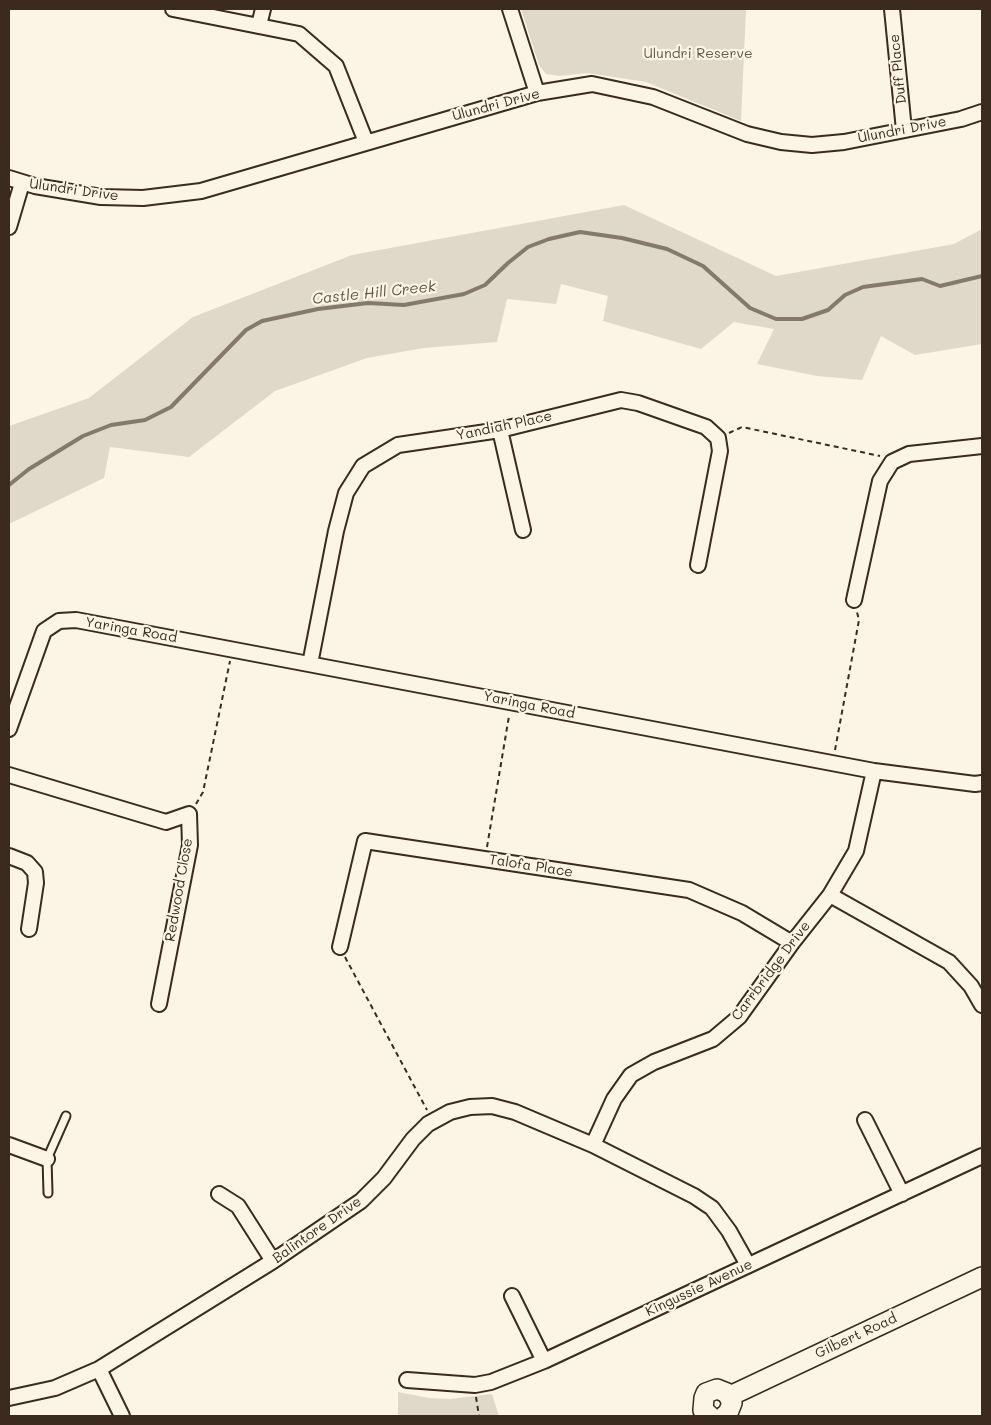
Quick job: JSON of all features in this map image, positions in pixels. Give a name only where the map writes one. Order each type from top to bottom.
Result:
[{"type":"main road","name":"Gilbert Road","points":[[730,1396],[982,1277]]},
{"type":"main road","points":[[701,1414],[704,1398],[712,1390],[722,1390],[730,1396],[731,1408],[724,1416]]},
{"type":"street","points":[[174,9],[299,34],[336,66],[366,142]]},
{"type":"street","points":[[259,25],[262,9]]},
{"type":"street","points":[[510,9],[537,93]]},
{"type":"street","name":"Duff Place","points":[[892,9],[904,130]]},
{"type":"street","name":"Ulundri Drive","points":[[15,180],[101,197],[175,195],[230,184],[366,142],[537,93],[592,84],[653,97],[747,134],[781,142],[812,145],[844,142],[961,119],[982,112]]},
{"type":"street","points":[[9,227],[15,180]]},
{"type":"street","name":"Yandiah Place","points":[[310,664],[338,522],[346,493],[363,466],[398,445],[500,430],[621,400],[638,403],[706,427],[718,438]]},
{"type":"street","points":[[500,430],[522,530]]},
{"type":"street","points":[[698,565],[720,451],[718,438]]},
{"type":"street","points":[[854,600],[880,481],[892,462],[909,454],[982,446]]},
{"type":"street","name":"Yaringa Road","points":[[9,729],[44,631],[58,621],[76,620],[874,771],[975,784],[982,783]]},
{"type":"street","name":"Carrbridge Drive","points":[[593,1145],[614,1098],[631,1075],[654,1062],[713,1039],[739,1017],[792,943],[830,895],[856,850],[874,771]]},
{"type":"street","name":"Redwood Close","points":[[9,775],[166,822],[189,814],[190,845],[159,1004]]},
{"type":"street","name":"Talofa Place","points":[[340,947],[365,841],[689,890],[742,913],[792,943]]},
{"type":"street","points":[[9,856],[27,863],[35,872],[36,883],[29,929]]},
{"type":"street","points":[[830,895],[949,962],[971,986],[982,1005]]},
{"type":"street","name":"Balintore Drive","points":[[9,1398],[55,1388],[99,1369],[273,1261],[361,1201],[384,1178],[413,1138],[433,1121],[450,1112],[470,1107],[492,1106],[515,1112],[593,1145],[694,1196],[712,1208],[729,1231],[748,1265]]},
{"type":"street","points":[[865,1120],[902,1194]]},
{"type":"street","points":[[9,1145],[47,1160]]},
{"type":"street","name":"Kingussie Avenue","points":[[406,1380],[475,1385],[491,1382],[544,1361],[982,1156]]},
{"type":"street","points":[[219,1194],[238,1206],[273,1261]]},
{"type":"street","points":[[512,1296],[544,1361]]},
{"type":"street","points":[[99,1369],[122,1416]]},
{"type":"lane","points":[[48,1193],[47,1160],[66,1116]]},
{"type":"path","points":[[718,438],[742,427],[878,455],[892,462]]},
{"type":"path","points":[[833,763],[859,620],[854,600]]},
{"type":"path","points":[[189,814],[203,792],[232,649]]},
{"type":"path","points":[[485,859],[512,702]]},
{"type":"path","points":[[340,947],[433,1121]]},
{"type":"path","points":[[475,1385],[479,1416]]},
{"type":"green space","name":"Ulundri Reserve","points":[[521,9],[746,9],[741,121],[646,82],[587,73],[559,76],[546,74],[539,65]]},
{"type":"green space","points":[[624,205],[776,276],[954,244],[982,229],[982,344],[915,355],[881,336],[862,380],[817,376],[757,364],[774,329],[734,322],[701,349],[603,321],[608,296],[561,284],[556,304],[507,299],[497,342],[424,348],[367,358],[275,391],[189,457],[110,447],[104,478],[9,524],[9,426],[89,398],[193,317],[352,255]]},
{"type":"green space","points":[[398,1392],[429,1398],[450,1399],[492,1394],[499,1416],[398,1416]]},
{"type":"waterway","name":"Castle Hill Creek","points":[[9,485],[29,469],[83,436],[111,425],[145,420],[171,407],[246,330],[262,321],[318,309],[368,303],[404,305],[464,294],[485,285],[528,247],[549,239],[580,232],[622,238],[667,249],[703,266],[750,308],[776,319],[802,319],[828,310],[845,295],[863,287],[922,279],[940,286],[982,276]]}]
